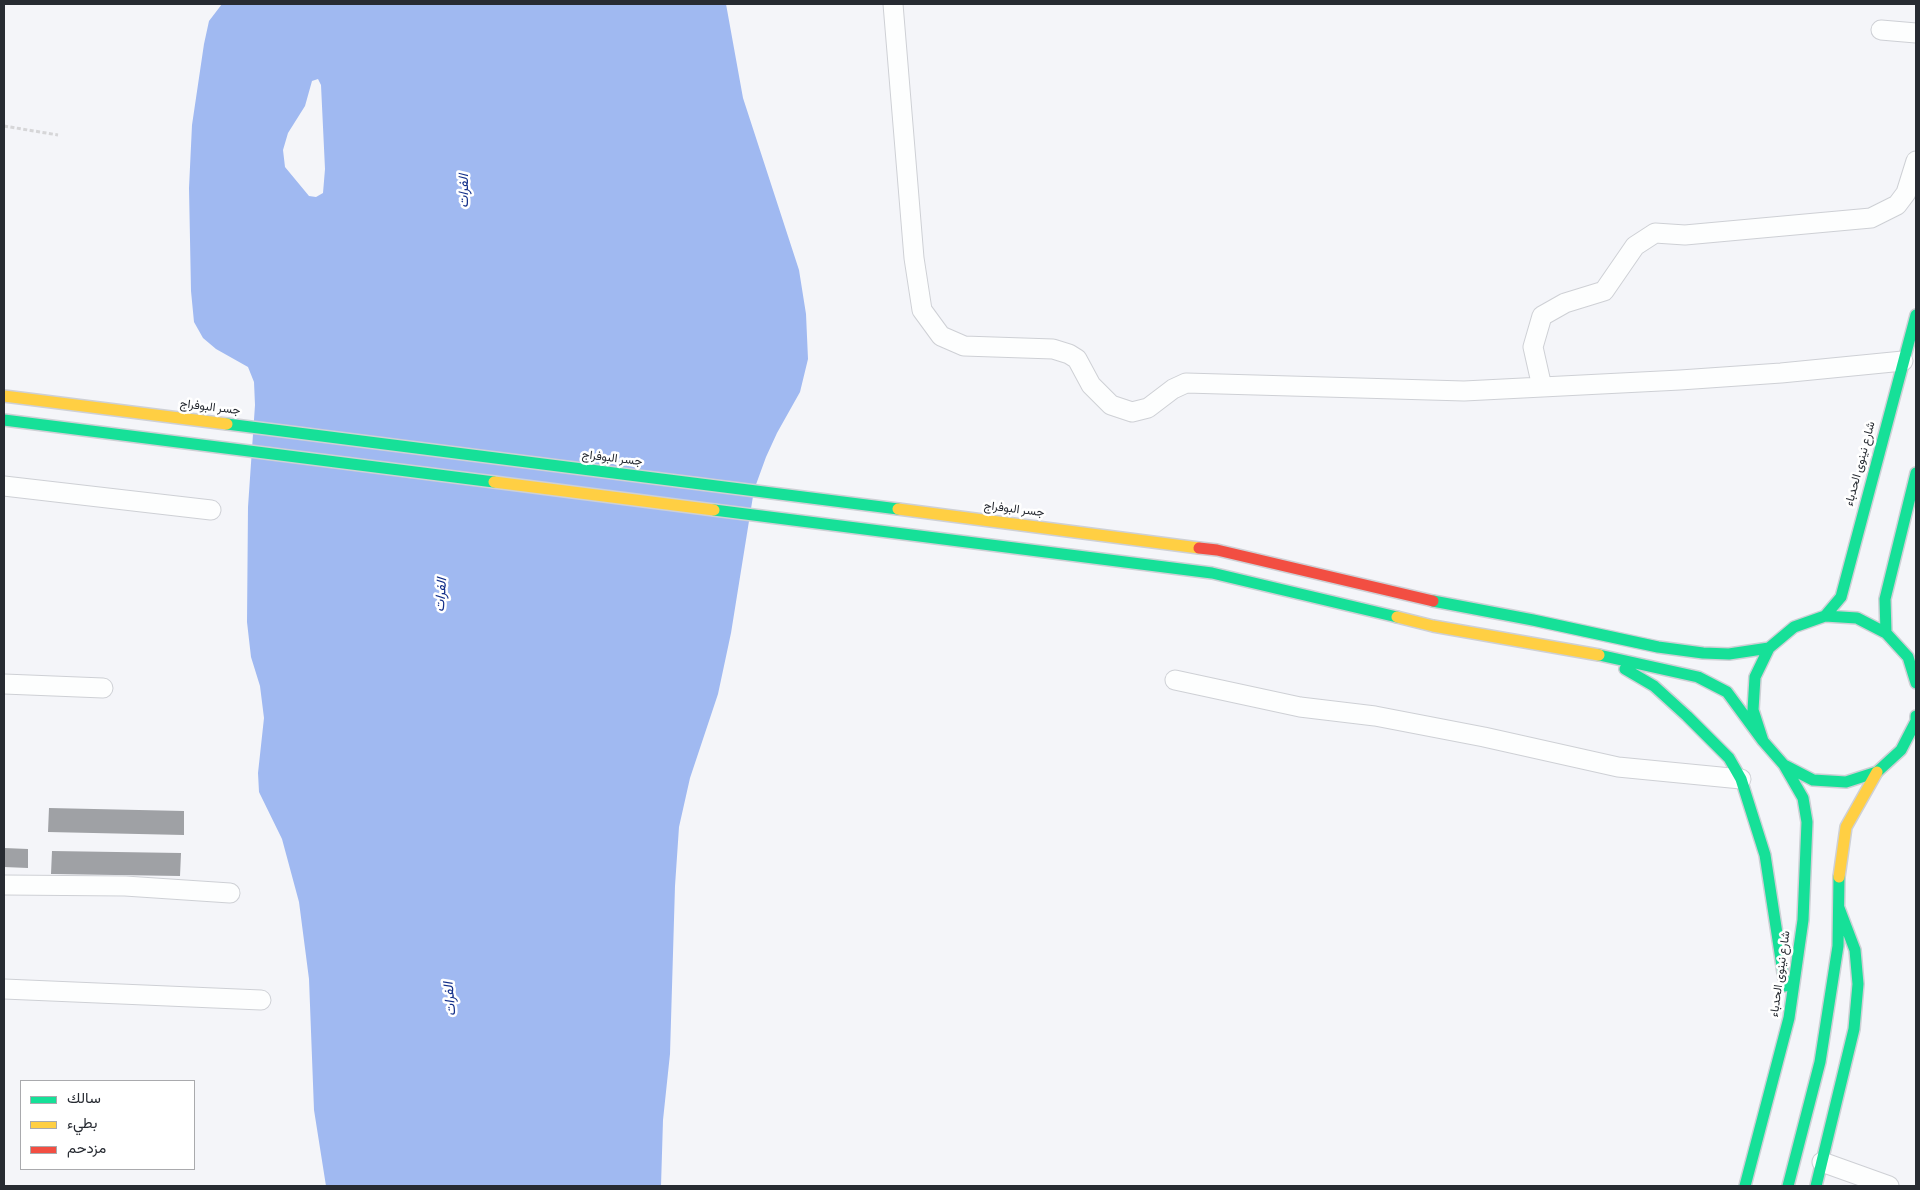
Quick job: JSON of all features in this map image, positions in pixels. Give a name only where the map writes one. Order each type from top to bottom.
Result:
[{"type":"main road","name":"شارع نينوى الحدباء","points":[[1825,616],[1841,596],[1916,315]]},
{"type":"main road","name":"جسر البوفراج","points":[[4,396],[1217,550],[1441,603],[1533,620],[1658,647],[1703,653],[1729,654],[1769,648]]},
{"type":"main road","points":[[4,420],[1212,573],[1433,626],[1602,656],[1698,677],[1726,692],[1763,741],[1784,765],[1814,780],[1846,782],[1877,772]]},
{"type":"main road","points":[[1886,633],[1885,599],[1916,473]]},
{"type":"main road","points":[[1763,741],[1753,710],[1755,677],[1769,648],[1794,627],[1825,616],[1857,618],[1886,633],[1908,658],[1916,683]]},
{"type":"main road","points":[[1602,656],[1654,686],[1729,758],[1742,779],[1765,856],[1789,1018]]},
{"type":"main road","points":[[1788,1186],[1820,1062],[1838,946],[1839,876],[1846,828],[1877,772],[1901,750],[1916,721],[1916,716]]},
{"type":"main road","points":[[1901,750],[1916,748]]},
{"type":"main road","name":"شارع نينوى الحدباء","points":[[1745,1186],[1789,1018],[1803,920],[1807,822],[1803,798],[1784,765]]},
{"type":"main road","points":[[1816,1186],[1854,1029],[1858,984],[1854,950],[1839,907]]},
{"type":"street","points":[[893,4],[914,258],[922,310],[941,336],[964,346],[1053,349],[1069,354],[1077,359],[1091,385],[1111,405],[1132,412],[1148,408],[1173,389],[1186,383],[1464,390],[1680,380],[1781,373],[1903,361]]},
{"type":"street","points":[[1882,30],[1916,33]]},
{"type":"street","points":[[1542,387],[1533,347],[1542,316],[1565,303],[1604,291],[1636,246],[1656,233],[1685,235],[1871,218],[1897,206],[1906,193],[1916,161]]},
{"type":"street","points":[[4,486],[211,510]]},
{"type":"street","points":[[1175,680],[1300,706],[1375,716],[1484,737],[1618,767],[1742,779]]},
{"type":"street","points":[[4,684],[103,688]]},
{"type":"street","points":[[4,885],[125,886],[230,893]]},
{"type":"street","points":[[4,988],[261,1000]]},
{"type":"street","points":[[1822,1162],[1889,1186]]},
{"type":"path","points":[[4,126],[58,135]]},
{"type":"water","name":"الفرات","points":[[222,4],[726,4],[743,98],[799,270],[806,314],[808,359],[800,392],[777,433],[754,490],[731,633],[718,694],[690,778],[679,827],[675,886],[670,1054],[663,1120],[661,1186],[326,1186],[314,1110],[309,979],[299,902],[282,839],[259,792],[258,773],[264,718],[260,686],[251,657],[247,622],[248,507],[255,405],[254,382],[248,367],[216,349],[203,338],[194,322],[191,291],[189,188],[192,125],[209,21]],"holes":[[[318,79],[321,85],[325,169],[323,193],[316,197],[309,196],[285,167],[283,150],[288,133],[305,106],[312,81]]]},
{"type":"building","points":[[49,808],[184,811],[184,835],[48,832]]},
{"type":"building","points":[[4,848],[28,849],[28,868],[4,867]]},
{"type":"building","points":[[52,851],[181,853],[180,876],[51,874]]},
{"type":"traffic: fast","points":[[1825,616],[1841,597],[1916,315]]},
{"type":"traffic: fast","points":[[4,420],[494,482]]},
{"type":"traffic: fast","points":[[227,424],[898,509]]},
{"type":"traffic: fast","points":[[1886,633],[1885,599],[1916,473]]},
{"type":"traffic: fast","points":[[714,510],[1212,573],[1397,617]]},
{"type":"traffic: fast","points":[[1433,601],[1658,647],[1703,653],[1729,654],[1769,648]]},
{"type":"traffic: fast","points":[[1916,683],[1908,657],[1886,633],[1857,618],[1825,616],[1794,627],[1769,648],[1755,677],[1753,710],[1763,741],[1784,765],[1813,780],[1846,782],[1877,772],[1901,750],[1916,721],[1916,716]]},
{"type":"traffic: fast","points":[[1599,655],[1698,677],[1727,692],[1763,741]]},
{"type":"traffic: fast","points":[[1625,669],[1654,686],[1687,716],[1729,758],[1741,779],[1765,855],[1785,986]]},
{"type":"traffic: fast","points":[[1745,1186],[1789,1018],[1803,920],[1807,822],[1803,798],[1784,765]]},
{"type":"traffic: fast","points":[[1788,1186],[1820,1062],[1838,946],[1839,877]]},
{"type":"traffic: fast","points":[[1816,1186],[1854,1029],[1858,984],[1855,950],[1839,908]]},
{"type":"traffic: slow","points":[[4,396],[227,424]]},
{"type":"traffic: slow","points":[[494,482],[714,510]]},
{"type":"traffic: slow","points":[[898,509],[1199,548]]},
{"type":"traffic: slow","points":[[1397,617],[1433,626],[1599,655]]},
{"type":"traffic: slow","points":[[1839,877],[1846,827],[1877,772]]},
{"type":"traffic: jam","points":[[1199,548],[1217,550],[1433,601]]}]
